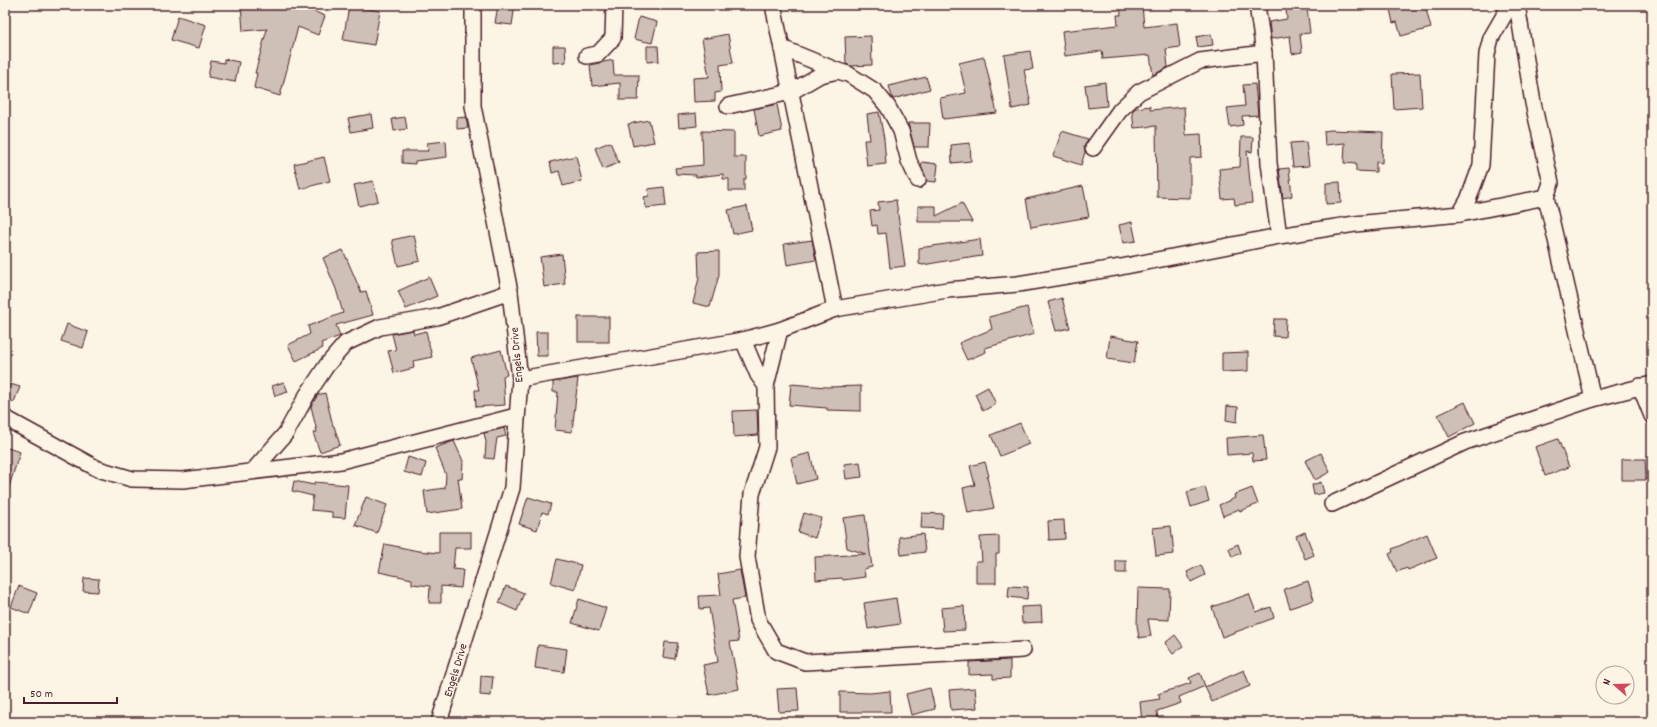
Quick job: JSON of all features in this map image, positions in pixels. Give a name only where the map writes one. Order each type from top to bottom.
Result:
[{"type":"street","name":"Engels Drive","points":[[439,722],[512,488],[516,416],[520,379],[510,292],[473,106],[473,5]]},
{"type":"street","points":[[587,56],[598,54],[613,38],[614,5]]},
{"type":"street","points":[[773,5],[835,309]]},
{"type":"street","points":[[1258,5],[1264,53],[1269,163],[1279,236]]},
{"type":"street","points":[[1460,214],[1468,200],[1481,166],[1487,54],[1491,38],[1510,5]]},
{"type":"street","points":[[1517,5],[1533,103],[1551,183],[1546,197],[1593,399]]},
{"type":"street","points":[[782,48],[848,74],[875,91],[888,107],[901,132],[909,161],[918,180]]},
{"type":"street","points":[[1093,148],[1120,110],[1139,92],[1200,62],[1264,53]]},
{"type":"street","points":[[728,106],[791,92],[820,75],[838,70]]},
{"type":"street","points":[[520,379],[743,340],[780,330],[835,309],[947,290],[1018,284],[1092,272],[1279,236],[1356,224],[1460,214],[1546,197]]},
{"type":"street","points":[[253,471],[286,433],[307,395],[327,365],[346,343],[380,327],[437,317],[510,292]]},
{"type":"street","points":[[780,330],[766,386],[767,447],[752,494],[747,557],[758,620],[776,651],[805,662],[1023,650]]},
{"type":"street","points":[[743,340],[758,375],[766,386]]},
{"type":"street","points":[[1332,504],[1464,442],[1593,399],[1646,385],[1652,416]]},
{"type":"street","points":[[5,418],[98,469],[132,479],[183,480],[342,461],[516,416]]},
{"type":"building","points":[[241,5],[274,5],[274,9],[303,7],[325,16],[318,35],[298,27],[280,96],[254,88],[257,73],[255,73],[267,29],[243,31]]},
{"type":"building","points":[[498,5],[515,5],[512,25],[495,23]]},
{"type":"building","points":[[1120,5],[1142,5],[1144,27],[1177,23],[1180,47],[1166,49],[1168,67],[1153,75],[1150,55],[1103,59],[1102,51],[1065,56],[1062,31],[1118,25],[1117,15],[1121,15]]},
{"type":"building","points":[[1405,5],[1425,5],[1431,28],[1401,36],[1397,22],[1393,23],[1390,9]]},
{"type":"building","points":[[349,6],[380,11],[374,45],[343,40]]},
{"type":"building","points":[[1307,7],[1310,33],[1300,34],[1302,52],[1292,54],[1290,36],[1271,39],[1269,22],[1287,19],[1286,10]]},
{"type":"building","points":[[178,16],[206,25],[199,48],[171,40]]},
{"type":"building","points":[[639,17],[657,22],[652,43],[634,39]]},
{"type":"building","points":[[728,34],[733,63],[720,65],[721,92],[715,93],[715,101],[694,102],[693,78],[709,77],[702,39]]},
{"type":"building","points":[[1211,34],[1213,45],[1198,47],[1196,37]]},
{"type":"building","points":[[871,36],[872,65],[851,66],[846,64],[845,37]]},
{"type":"building","points":[[553,46],[565,46],[566,62],[553,63]]},
{"type":"building","points":[[647,46],[658,46],[659,61],[647,62]]},
{"type":"building","points":[[1030,51],[1033,69],[1024,70],[1031,105],[1012,109],[1004,55]]},
{"type":"building","points":[[984,57],[997,113],[943,119],[940,98],[966,93],[959,63]]},
{"type":"building","points":[[224,59],[239,62],[235,82],[208,77],[211,61],[224,63]]},
{"type":"building","points":[[613,60],[614,75],[639,75],[638,100],[620,100],[620,83],[592,86],[590,65]]},
{"type":"building","points":[[1420,73],[1422,107],[1394,109],[1392,74]]},
{"type":"building","points":[[926,77],[930,89],[893,99],[889,86]]},
{"type":"building","points":[[1105,82],[1107,106],[1088,108],[1085,85]]},
{"type":"building","points":[[1255,84],[1258,115],[1242,116],[1243,125],[1230,127],[1227,108],[1245,106],[1243,85]]},
{"type":"building","points":[[777,104],[782,131],[759,136],[754,109]]},
{"type":"building","points":[[1150,106],[1150,110],[1184,107],[1186,135],[1201,134],[1202,157],[1190,158],[1190,198],[1157,197],[1156,126],[1134,128],[1132,111],[1136,108]]},
{"type":"building","points":[[879,112],[884,139],[886,164],[867,166],[864,140],[870,140],[867,114]]},
{"type":"building","points":[[696,113],[697,126],[679,128],[678,115]]},
{"type":"building","points":[[371,114],[373,128],[351,132],[348,118]]},
{"type":"building","points":[[405,117],[407,129],[394,131],[392,119]]},
{"type":"building","points":[[466,117],[468,128],[457,129],[457,118]]},
{"type":"building","points":[[649,120],[654,142],[633,146],[628,124]]},
{"type":"building","points":[[908,123],[930,123],[929,147],[914,147]]},
{"type":"building","points":[[702,131],[734,132],[734,157],[746,157],[746,179],[744,179],[744,191],[729,191],[729,179],[723,179],[723,174],[696,177],[696,175],[676,174],[675,168],[703,165]]},
{"type":"building","points":[[1062,131],[1088,139],[1084,147],[1085,152],[1081,165],[1053,156]]},
{"type":"building","points":[[1324,131],[1383,132],[1382,163],[1376,162],[1376,172],[1356,171],[1356,164],[1344,163],[1345,143],[1325,145]]},
{"type":"building","points":[[1241,137],[1253,137],[1252,152],[1247,151],[1252,203],[1235,205],[1234,198],[1222,199],[1219,169],[1240,167]]},
{"type":"building","points":[[446,141],[447,157],[415,161],[415,164],[402,163],[402,151],[428,151],[427,143]]},
{"type":"building","points":[[610,142],[619,163],[603,169],[595,148]]},
{"type":"building","points":[[1306,142],[1309,166],[1293,167],[1290,143]]},
{"type":"building","points":[[970,143],[971,161],[952,163],[951,145]]},
{"type":"building","points":[[576,156],[582,181],[563,186],[559,171],[552,173],[550,162]]},
{"type":"building","points":[[324,157],[330,181],[300,189],[294,164]]},
{"type":"building","points":[[922,162],[938,164],[936,182],[927,181],[921,166]]},
{"type":"building","points":[[1289,168],[1292,196],[1283,198],[1279,169]]},
{"type":"building","points":[[373,181],[378,201],[359,206],[354,185]]},
{"type":"building","points":[[1340,182],[1341,203],[1326,204],[1326,183]]},
{"type":"building","points":[[1083,186],[1089,217],[1031,227],[1026,199]]},
{"type":"building","points":[[664,187],[666,206],[646,208],[644,197],[649,196],[648,189]]},
{"type":"building","points":[[896,200],[905,266],[890,268],[886,233],[878,234],[877,225],[872,226],[870,211],[879,210],[878,202]]},
{"type":"building","points":[[962,203],[972,222],[918,222],[918,206],[936,206],[936,216]]},
{"type":"building","points":[[747,206],[752,230],[733,234],[728,210]]},
{"type":"building","points":[[1132,222],[1136,241],[1123,243],[1119,225]]},
{"type":"building","points":[[414,235],[420,261],[398,266],[392,240]]},
{"type":"building","points":[[980,239],[982,256],[923,265],[919,264],[919,248]]},
{"type":"building","points":[[812,240],[816,260],[787,265],[784,244]]},
{"type":"building","points":[[343,250],[361,292],[366,291],[373,315],[336,325],[340,336],[321,343],[323,348],[296,361],[288,345],[310,334],[308,326],[343,313],[336,289],[323,258]]},
{"type":"building","points":[[719,251],[719,275],[710,307],[693,303],[699,278],[698,252]]},
{"type":"building","points":[[562,254],[565,284],[544,287],[540,257]]},
{"type":"building","points":[[429,277],[437,296],[406,309],[398,291]]},
{"type":"building","points":[[1062,298],[1070,328],[1056,331],[1048,302]]},
{"type":"building","points":[[1027,307],[1034,334],[985,348],[986,352],[967,360],[959,343],[992,329],[989,317]]},
{"type":"building","points":[[578,317],[609,317],[609,342],[578,342]]},
{"type":"building","points":[[1274,319],[1286,319],[1285,337],[1273,336]]},
{"type":"building","points":[[67,324],[88,332],[83,348],[61,341]]},
{"type":"building","points":[[413,330],[414,334],[426,331],[432,357],[413,361],[414,368],[394,373],[388,351],[396,350],[392,334]]},
{"type":"building","points":[[536,332],[548,332],[548,356],[537,356]]},
{"type":"building","points":[[1110,336],[1138,341],[1134,363],[1107,359]]},
{"type":"building","points":[[501,350],[507,375],[503,376],[505,405],[476,407],[475,390],[479,390],[471,358]]},
{"type":"building","points":[[1248,352],[1248,371],[1222,372],[1222,353]]},
{"type":"building","points":[[578,378],[572,432],[555,430],[558,392],[553,392],[553,382]]},
{"type":"building","points":[[284,382],[288,392],[275,396],[272,386]]},
{"type":"building","points":[[10,384],[20,387],[14,402],[5,398]]},
{"type":"building","points":[[791,384],[827,387],[861,386],[861,411],[827,410],[827,408],[789,405]]},
{"type":"building","points":[[988,387],[996,404],[983,411],[975,394]]},
{"type":"building","points":[[325,393],[333,426],[340,445],[320,452],[313,433],[317,432],[311,406],[318,395]]},
{"type":"building","points":[[1465,402],[1475,423],[1449,437],[1438,415]]},
{"type":"building","points":[[1227,406],[1238,407],[1237,422],[1226,420]]},
{"type":"building","points":[[757,410],[758,435],[734,437],[733,411]]},
{"type":"building","points":[[1020,423],[1029,444],[1000,456],[991,435]]},
{"type":"building","points":[[504,428],[506,436],[497,438],[494,459],[485,458],[486,442],[484,433]]},
{"type":"building","points":[[1263,435],[1266,460],[1253,461],[1252,453],[1227,455],[1226,438]]},
{"type":"building","points":[[1558,439],[1569,467],[1545,476],[1535,447]]},
{"type":"building","points":[[454,441],[463,461],[462,479],[458,478],[462,509],[427,514],[424,491],[445,488],[446,475],[435,448]]},
{"type":"building","points":[[5,447],[20,452],[7,493],[5,492]]},
{"type":"building","points":[[810,453],[816,479],[797,484],[791,458]]},
{"type":"building","points":[[1321,453],[1330,472],[1315,480],[1305,461]]},
{"type":"building","points":[[408,457],[426,463],[422,477],[404,472]]},
{"type":"building","points":[[1622,459],[1645,459],[1646,480],[1622,480]]},
{"type":"building","points":[[860,462],[862,477],[846,479],[844,464]]},
{"type":"building","points":[[985,462],[989,476],[987,477],[994,508],[968,513],[963,488],[975,485],[970,466]]},
{"type":"building","points":[[294,481],[314,485],[314,482],[348,485],[345,518],[332,517],[332,512],[311,510],[313,496],[292,491]]},
{"type":"building","points":[[1321,482],[1324,493],[1314,495],[1312,485]]},
{"type":"building","points":[[1205,487],[1209,501],[1191,507],[1187,492]]},
{"type":"building","points":[[1252,488],[1258,504],[1240,511],[1239,509],[1223,516],[1219,505],[1235,498],[1234,495]]},
{"type":"building","points":[[366,497],[387,505],[377,533],[355,525]]},
{"type":"building","points":[[528,497],[551,504],[548,514],[542,512],[537,530],[519,524]]},
{"type":"building","points":[[804,513],[821,518],[815,538],[798,532]]},
{"type":"building","points":[[922,513],[943,514],[942,529],[921,528]]},
{"type":"building","points":[[865,515],[872,567],[864,569],[865,577],[843,580],[842,578],[816,580],[815,557],[866,554],[847,548],[843,518]]},
{"type":"building","points":[[1064,520],[1065,539],[1049,540],[1048,521]]},
{"type":"building","points":[[1171,526],[1174,554],[1156,556],[1153,528]]},
{"type":"building","points":[[439,532],[471,532],[471,548],[455,548],[453,569],[463,570],[461,588],[441,586],[441,603],[429,603],[430,586],[412,584],[412,579],[379,572],[385,544],[418,551],[439,553]]},
{"type":"building","points":[[1305,532],[1314,555],[1305,559],[1296,536]]},
{"type":"building","points":[[923,534],[925,552],[901,555],[899,537]]},
{"type":"building","points":[[1427,534],[1437,558],[1408,570],[1407,568],[1397,572],[1389,554],[1393,552],[1392,549]]},
{"type":"building","points":[[999,536],[999,554],[996,554],[996,583],[976,583],[976,561],[982,561],[980,537]]},
{"type":"building","points":[[1238,544],[1241,553],[1232,557],[1229,548]]},
{"type":"building","points":[[557,559],[581,565],[575,590],[551,583]]},
{"type":"building","points":[[1116,561],[1126,561],[1126,573],[1116,573]]},
{"type":"building","points":[[1201,565],[1205,575],[1191,582],[1187,572]]},
{"type":"building","points":[[740,570],[745,598],[732,600],[739,641],[730,642],[739,689],[709,695],[703,665],[718,662],[709,608],[700,609],[699,596],[721,595],[718,574]]},
{"type":"building","points":[[84,578],[99,579],[98,592],[83,591]]},
{"type":"building","points":[[1308,581],[1314,600],[1290,608],[1284,589]]},
{"type":"building","points":[[19,586],[37,593],[29,614],[11,607]]},
{"type":"building","points":[[506,586],[524,593],[517,611],[499,603]]},
{"type":"building","points":[[1009,586],[1028,587],[1027,599],[1008,597]]},
{"type":"building","points":[[1138,588],[1170,589],[1169,620],[1148,619],[1151,636],[1139,638],[1137,625]]},
{"type":"building","points":[[1249,594],[1256,612],[1271,607],[1274,618],[1222,637],[1212,607]]},
{"type":"building","points":[[896,598],[900,624],[868,629],[864,603]]},
{"type":"building","points":[[579,599],[606,608],[599,631],[572,623]]},
{"type":"building","points":[[964,606],[965,630],[943,631],[941,608]]},
{"type":"building","points":[[1041,606],[1042,622],[1022,623],[1021,607]]},
{"type":"building","points":[[1175,635],[1183,646],[1173,654],[1165,643]]},
{"type":"building","points":[[665,642],[678,643],[675,659],[663,657]]},
{"type":"building","points":[[538,645],[567,649],[564,672],[535,668]]},
{"type":"building","points":[[1010,660],[1010,678],[993,679],[993,674],[969,675],[969,662]]},
{"type":"building","points":[[1244,670],[1250,686],[1212,702],[1205,687]]},
{"type":"building","points":[[1200,673],[1205,686],[1179,697],[1181,703],[1157,711],[1158,721],[1142,722],[1140,702],[1160,699],[1158,694],[1191,683],[1189,678]]},
{"type":"building","points":[[481,676],[493,677],[491,696],[480,695]]},
{"type":"building","points":[[797,688],[799,711],[779,712],[777,689]]},
{"type":"building","points":[[930,688],[935,709],[911,715],[906,694]]},
{"type":"building","points":[[975,688],[977,708],[951,710],[949,690]]},
{"type":"building","points":[[890,691],[891,712],[840,712],[840,692],[870,693]]}]
